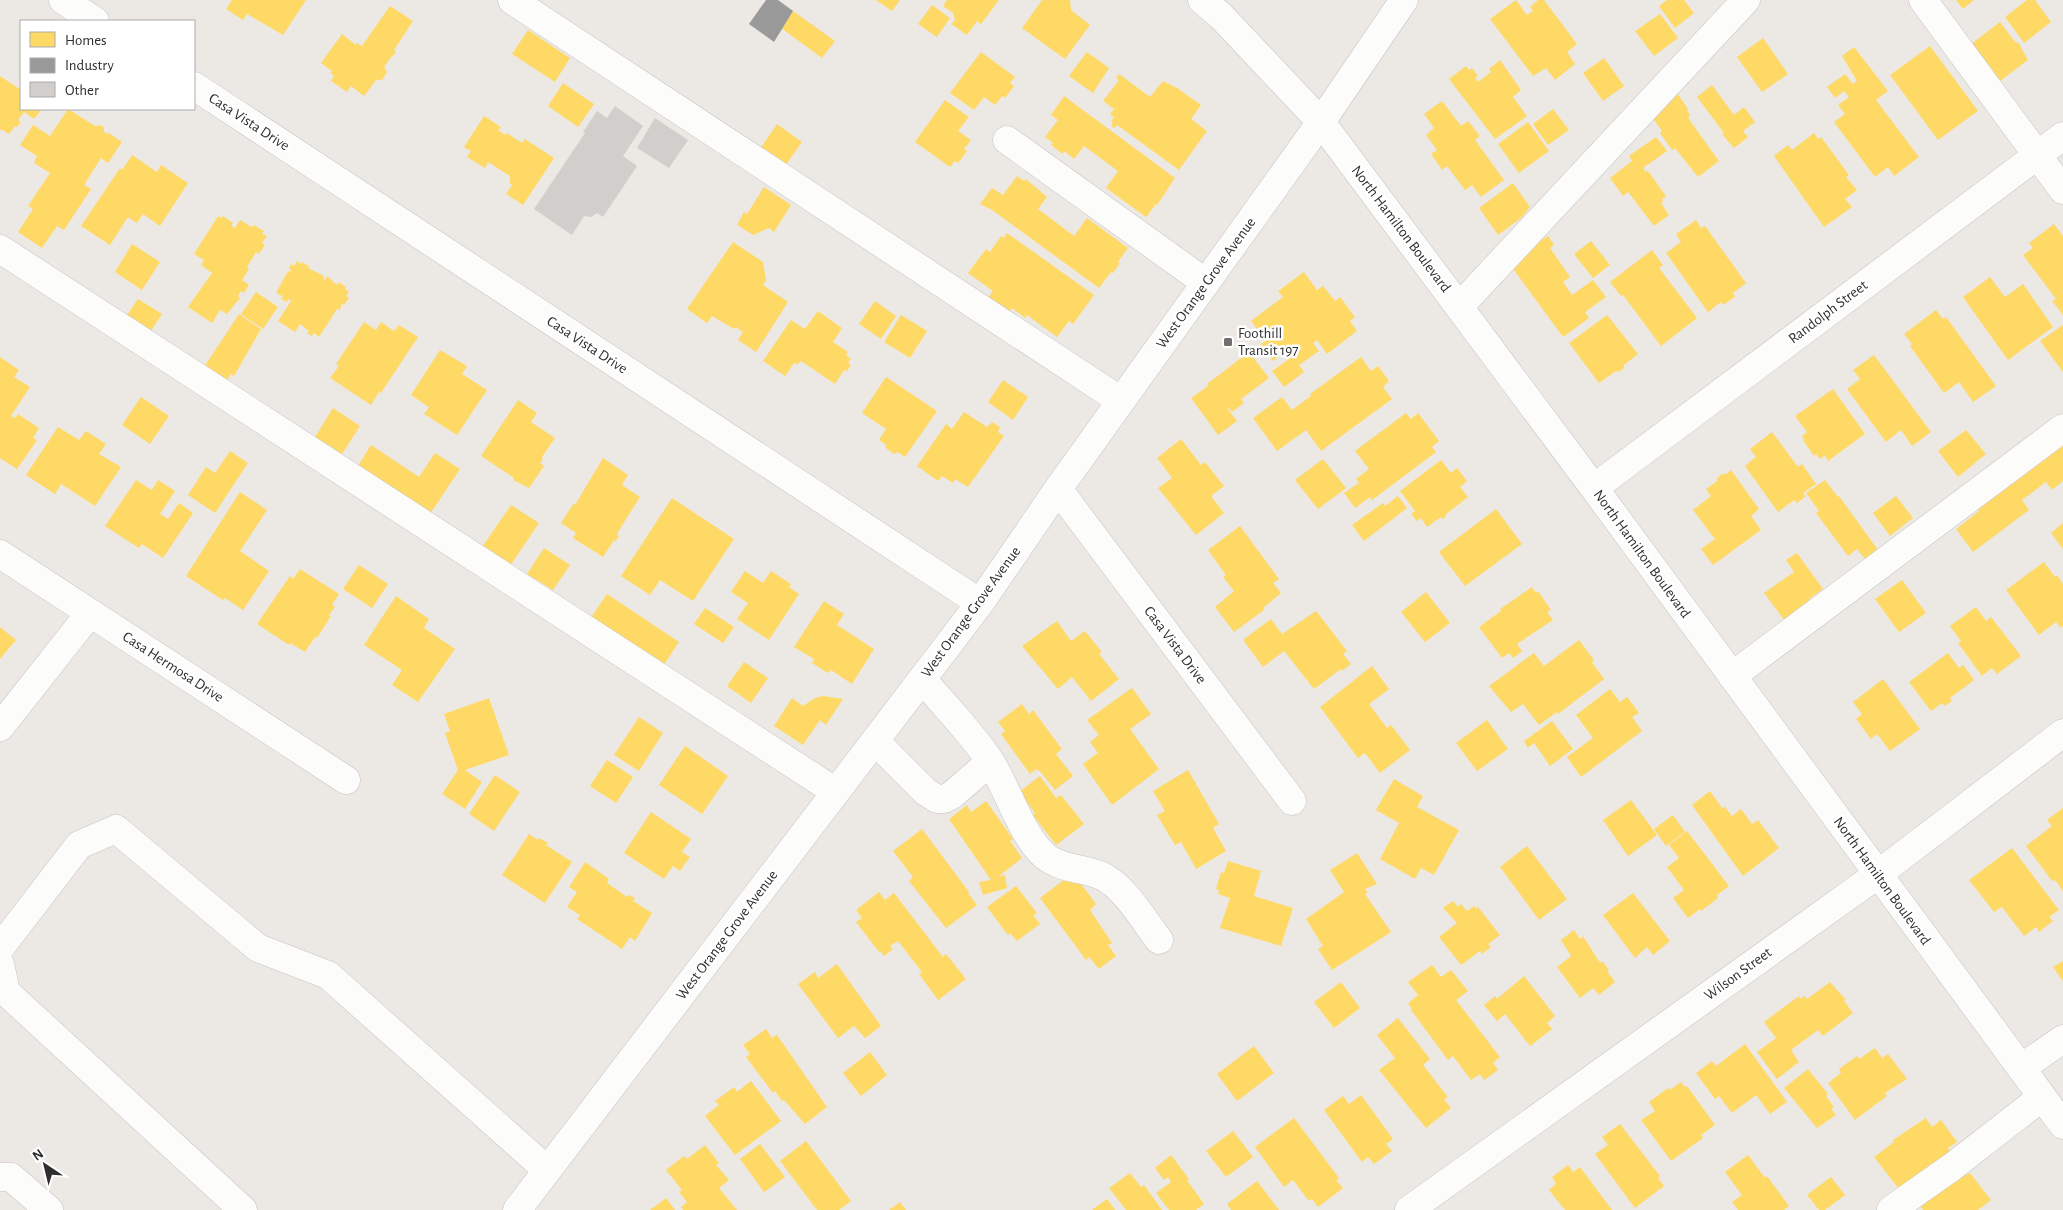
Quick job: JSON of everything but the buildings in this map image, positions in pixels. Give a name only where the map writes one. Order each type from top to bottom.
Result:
[{"type":"street","points":[[63,0],[93,20]]},
{"type":"street","points":[[512,0],[1121,401]]},
{"type":"street","name":"North Hamilton Boulevard","points":[[1202,0],[1221,16],[1321,122],[1594,488],[1877,875],[2063,1125]]},
{"type":"street","name":"West Orange Grove Avenue","points":[[517,1210],[980,603],[1058,489],[1321,122],[1404,0]]},
{"type":"street","points":[[1459,307],[1746,0]]},
{"type":"street","points":[[1923,0],[2063,190]]},
{"type":"street","name":"Casa Vista Drive","points":[[195,87],[980,603]]},
{"type":"street","name":"Randolph Street","points":[[1594,488],[2063,136]]},
{"type":"street","points":[[1007,140],[1206,282]]},
{"type":"street","points":[[0,249],[836,792]]},
{"type":"street","points":[[1732,676],[2063,428]]},
{"type":"street","name":"Casa Vista Drive","points":[[1058,489],[1292,801]]},
{"type":"street","name":"Casa Hermosa Drive","points":[[0,554],[346,780]]},
{"type":"street","points":[[0,727],[90,613]]},
{"type":"street","points":[[922,679],[990,762],[1021,821],[1045,856],[1060,865],[1102,876],[1116,885],[1160,940]]},
{"type":"street","name":"Wilson Street","points":[[1409,1210],[1877,875],[2063,733]]},
{"type":"street","points":[[875,741],[926,792],[937,799],[944,799],[952,795],[990,762]]},
{"type":"street","points":[[0,948],[79,845],[116,829],[258,948],[328,976],[547,1170]]},
{"type":"street","points":[[0,964],[6,992],[244,1210]]},
{"type":"street","points":[[2021,1068],[2063,1038]]},
{"type":"street","points":[[1891,1210],[2042,1097]]},
{"type":"street","points":[[0,1177],[11,1177],[49,1210]]},
{"type":"place","name":"Foothill Transit 197","points":[[1228,342]]}]
